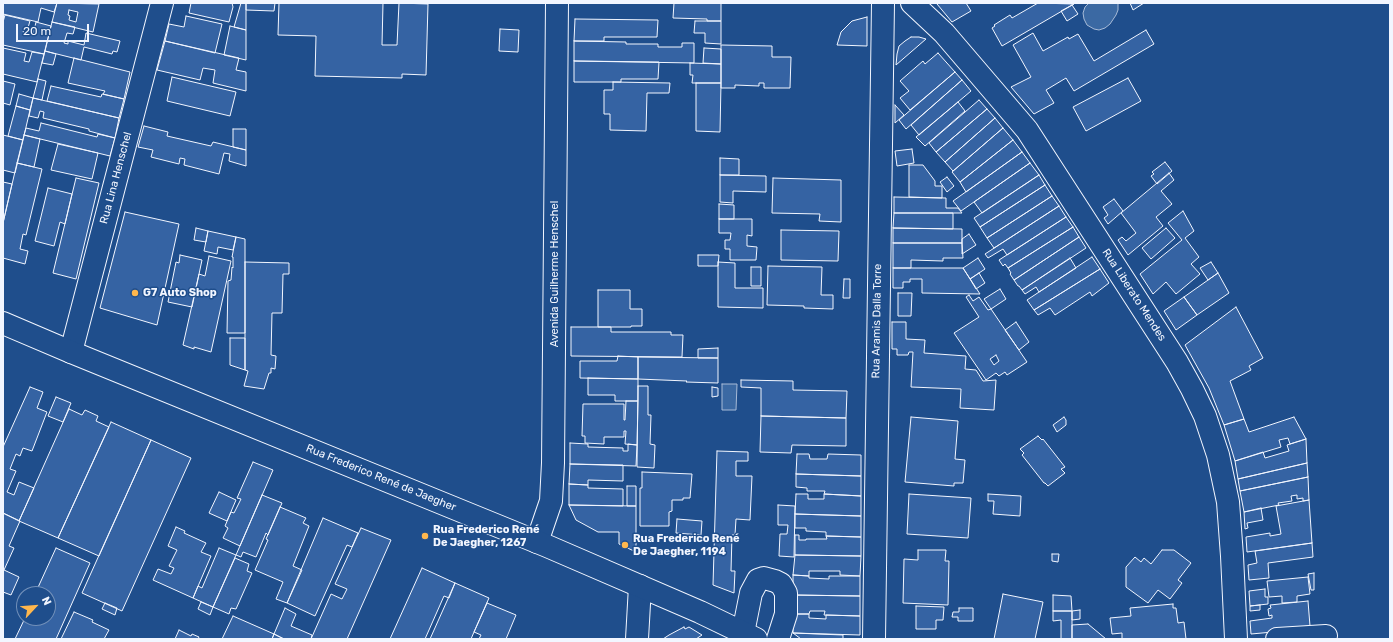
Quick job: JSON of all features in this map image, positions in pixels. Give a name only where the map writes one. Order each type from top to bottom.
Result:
[{"type":"street","name":"Rua Lina Henschel","points":[[71,352],[162,3]]},
{"type":"street","name":"Avenida Guilherme Henschel","points":[[537,542],[551,501],[553,463],[557,3]]},
{"type":"street","name":"Rua Aramis Dalla Torre","points":[[874,639],[883,3]]},
{"type":"street","name":"Rua Liberato Mendes","points":[[912,3],[944,33],[1027,130],[1177,362],[1192,389],[1205,416],[1218,455],[1228,502],[1236,639]]},
{"type":"street","name":"Rua Frederico René de Jaegher","points":[[3,323],[537,542],[700,612],[750,636]]},
{"type":"street","points":[[750,636],[751,593],[758,580],[764,578],[781,584],[786,593],[786,614],[778,639]]},
{"type":"street","points":[[638,639],[640,586]]},
{"type":"street","points":[[1277,639],[1326,636]]},
{"type":"water","points":[[1089,3],[1118,3],[1118,10],[1110,24],[1105,28],[1099,30],[1094,29],[1087,25],[1084,19],[1083,13],[1085,7]]},
{"type":"water","points":[[722,384],[737,384],[736,410],[722,410]]},
{"type":"building","points":[[3,3],[57,3],[54,12],[41,8],[38,22],[3,14]]},
{"type":"building","points":[[57,3],[99,4],[93,32],[52,22]],"holes":[[[69,10],[78,12],[76,22],[69,20]]]},
{"type":"building","points":[[191,3],[232,3],[233,7],[229,22],[189,13]]},
{"type":"building","points":[[241,3],[246,3],[246,30],[234,27]]},
{"type":"building","points":[[246,3],[275,3],[274,11],[246,10]]},
{"type":"building","points":[[279,3],[383,3],[382,45],[397,45],[399,3],[428,4],[426,75],[402,74],[402,78],[315,76],[316,36],[278,35]]},
{"type":"building","points":[[674,3],[721,3],[721,21],[673,18]]},
{"type":"building","points":[[966,3],[971,11],[952,22],[937,4]]},
{"type":"building","points":[[1038,3],[1074,4],[1002,46],[992,28],[995,26],[994,25],[1010,15],[1012,18]]},
{"type":"building","points":[[1130,3],[1144,3],[1133,10]]},
{"type":"building","points":[[1072,5],[1078,14],[1067,21],[1061,11]]},
{"type":"building","points":[[5,15],[30,21],[27,31],[24,30],[23,32],[33,35],[36,22],[51,26],[44,54],[3,45],[3,22]]},
{"type":"building","points":[[186,16],[222,24],[215,53],[165,41],[169,24],[184,27]]},
{"type":"building","points":[[867,17],[867,46],[837,45],[841,32],[852,21]]},
{"type":"building","points":[[575,19],[658,20],[657,37],[604,37],[604,41],[574,41]]},
{"type":"building","points":[[695,21],[721,21],[721,44],[705,43],[705,33],[694,33]]},
{"type":"building","points":[[52,22],[75,27],[73,34],[67,33],[64,43],[68,44],[68,41],[84,45],[86,33],[120,41],[117,52],[113,51],[112,54],[84,47],[81,60],[45,51]]},
{"type":"building","points":[[230,26],[246,30],[246,60],[224,55]]},
{"type":"building","points":[[500,29],[519,30],[518,52],[499,51]]},
{"type":"building","points":[[1146,30],[1154,44],[1074,91],[1066,78],[1046,90],[1054,103],[1034,114],[1011,87],[1031,77],[1013,45],[1033,33],[1043,51],[1068,37],[1069,39],[1078,34],[1094,61]]},
{"type":"building","points":[[911,37],[926,39],[896,65],[899,46]]},
{"type":"building","points":[[165,41],[239,58],[236,70],[246,72],[246,91],[213,83],[215,70],[203,68],[200,80],[157,70]]},
{"type":"building","points":[[574,41],[658,44],[658,47],[682,47],[682,43],[694,43],[694,63],[574,61]]},
{"type":"building","points":[[721,45],[772,46],[772,57],[791,57],[790,88],[764,88],[764,83],[759,83],[759,86],[735,85],[735,88],[721,88]]},
{"type":"building","points":[[3,48],[26,53],[24,61],[29,62],[32,52],[44,54],[37,82],[3,74]]},
{"type":"building","points":[[704,48],[721,49],[721,64],[703,63]]},
{"type":"building","points":[[45,51],[56,54],[53,65],[42,63]]},
{"type":"building","points":[[938,53],[955,72],[910,110],[900,98],[909,91],[900,81],[923,61],[925,64]]},
{"type":"building","points":[[74,58],[130,72],[124,99],[103,94],[105,91],[68,83]]},
{"type":"building","points":[[574,61],[659,62],[658,79],[621,79],[621,82],[574,82]]},
{"type":"building","points":[[690,63],[721,64],[721,83],[692,83],[693,75],[690,75]]},
{"type":"building","points":[[955,72],[962,80],[906,129],[899,120]]},
{"type":"building","points":[[172,77],[236,92],[230,116],[167,101]]},
{"type":"building","points":[[1128,78],[1141,101],[1086,131],[1073,107]]},
{"type":"building","points":[[38,79],[46,81],[42,100],[33,98]]},
{"type":"building","points":[[962,80],[971,91],[919,135],[911,125]]},
{"type":"building","points":[[3,81],[15,84],[10,105],[3,103]]},
{"type":"building","points":[[613,82],[670,83],[669,93],[647,93],[646,131],[610,130],[610,114],[604,114],[604,90],[613,90]]},
{"type":"building","points":[[696,83],[721,83],[720,132],[696,131]]},
{"type":"building","points":[[51,86],[101,97],[102,94],[124,99],[119,118],[47,101]]},
{"type":"building","points":[[19,94],[33,98],[30,110],[16,106]]},
{"type":"building","points":[[33,98],[119,118],[115,138],[89,131],[89,129],[43,118],[44,112],[40,111],[38,118],[29,116]]},
{"type":"building","points":[[979,100],[987,109],[936,152],[929,143]]},
{"type":"building","points":[[958,102],[965,111],[925,146],[916,137]]},
{"type":"building","points":[[895,105],[904,115],[895,123]]},
{"type":"building","points":[[16,106],[30,110],[23,140],[8,136]]},
{"type":"building","points":[[987,109],[995,118],[945,162],[936,152]]},
{"type":"building","points":[[995,118],[1003,128],[953,171],[945,162]]},
{"type":"building","points":[[41,123],[97,137],[98,134],[115,138],[110,156],[24,135],[26,128],[39,131]]},
{"type":"building","points":[[144,126],[168,132],[167,136],[211,146],[213,142],[246,150],[246,166],[229,161],[230,154],[224,153],[219,174],[184,165],[185,159],[180,158],[179,164],[151,157],[153,150],[138,147]]},
{"type":"building","points":[[1003,128],[1013,140],[960,182],[952,172]]},
{"type":"building","points":[[233,129],[246,129],[246,150],[233,147]]},
{"type":"building","points":[[3,135],[23,140],[15,173],[3,170]]},
{"type":"building","points":[[24,135],[40,139],[34,167],[17,163]]},
{"type":"building","points":[[1013,140],[1022,152],[966,192],[960,182]]},
{"type":"building","points":[[58,144],[98,153],[92,179],[51,170]]},
{"type":"building","points":[[912,149],[914,163],[897,166],[895,151]]},
{"type":"building","points":[[1022,152],[1030,163],[961,211],[953,201]]},
{"type":"building","points":[[720,158],[739,159],[739,175],[720,175]]},
{"type":"building","points":[[1165,162],[1172,171],[1157,184],[1151,176],[1154,174],[1152,172]]},
{"type":"building","points":[[17,163],[42,169],[26,235],[23,234],[20,249],[28,251],[25,264],[3,258],[3,223]]},
{"type":"building","points":[[1030,163],[1039,175],[982,213],[974,202]]},
{"type":"building","points":[[909,165],[923,165],[935,181],[935,186],[942,186],[942,198],[909,197]]},
{"type":"building","points":[[1169,173],[1174,180],[1161,191],[1172,204],[1156,217],[1163,226],[1128,255],[1118,240],[1122,237],[1126,241],[1136,233],[1121,213]]},
{"type":"building","points":[[720,175],[766,176],[766,192],[733,191],[733,203],[720,202]]},
{"type":"building","points":[[1039,175],[1045,185],[980,227],[974,218]]},
{"type":"building","points":[[947,177],[954,186],[947,192],[940,182]]},
{"type":"building","points":[[76,178],[99,183],[76,279],[53,273]]},
{"type":"building","points":[[773,178],[841,180],[841,222],[819,221],[820,214],[772,213]]},
{"type":"building","points":[[3,182],[12,184],[3,223]]},
{"type":"building","points":[[1045,185],[1052,196],[987,238],[980,227]]},
{"type":"building","points":[[48,188],[72,194],[65,224],[60,222],[54,246],[35,241]]},
{"type":"building","points":[[1052,196],[1059,206],[994,248],[987,238]]},
{"type":"building","points":[[894,197],[946,198],[946,208],[958,208],[962,213],[894,213]]},
{"type":"building","points":[[1114,199],[1123,211],[1108,224],[1104,218],[1108,215],[1103,207]]},
{"type":"building","points":[[719,204],[734,205],[734,219],[719,219]]},
{"type":"building","points":[[1059,206],[1066,217],[1007,255],[1003,249],[988,258],[985,254]]},
{"type":"building","points":[[1183,211],[1194,231],[1185,238],[1199,257],[1191,264],[1200,274],[1176,294],[1166,282],[1153,294],[1140,274],[1182,240],[1168,223]]},
{"type":"building","points":[[125,212],[179,224],[157,325],[100,308]]},
{"type":"building","points":[[894,213],[953,213],[953,229],[893,228]]},
{"type":"building","points":[[1066,217],[1073,227],[1008,268],[1005,264],[1003,266],[999,260]]},
{"type":"building","points":[[719,219],[752,219],[752,236],[747,235],[747,246],[757,247],[756,260],[730,260],[730,249],[725,249],[725,240],[730,240],[731,233],[719,233]]},
{"type":"building","points":[[1073,227],[1079,237],[1014,280],[1008,268]]},
{"type":"building","points":[[196,228],[208,231],[206,242],[194,240]]},
{"type":"building","points":[[893,228],[962,229],[962,243],[893,243]]},
{"type":"building","points":[[1166,228],[1175,238],[1151,259],[1142,248]]},
{"type":"building","points":[[781,230],[839,231],[838,261],[781,260]]},
{"type":"building","points":[[208,231],[236,237],[233,250],[218,247],[217,254],[204,251]]},
{"type":"building","points":[[969,234],[976,245],[962,254],[962,239]]},
{"type":"building","points":[[236,237],[245,239],[245,333],[227,333],[228,281],[231,280],[232,267],[233,268],[232,257]]},
{"type":"building","points":[[1079,237],[1086,248],[1022,290],[1018,286],[1014,280]]},
{"type":"building","points":[[893,243],[962,243],[963,258],[943,258],[943,261],[911,260],[911,268],[893,268]]},
{"type":"building","points":[[180,255],[202,260],[192,307],[168,302],[176,262],[179,263]]},
{"type":"building","points":[[698,255],[719,255],[718,266],[698,266]]},
{"type":"building","points":[[209,256],[231,261],[211,352],[194,347],[194,349],[183,345],[199,274],[205,276]]},
{"type":"building","points":[[1092,257],[1100,269],[1034,310],[1027,300]]},
{"type":"building","points":[[978,258],[985,269],[970,279],[963,268]]},
{"type":"building","points":[[1070,258],[1076,268],[1039,292],[1036,287],[1025,294],[1022,290]]},
{"type":"building","points":[[245,262],[289,263],[289,274],[283,274],[282,313],[272,313],[271,355],[276,356],[275,369],[271,368],[271,373],[269,373],[264,389],[244,386],[248,371],[245,370]]},
{"type":"building","points":[[718,262],[735,263],[735,288],[763,288],[763,308],[718,307]]},
{"type":"building","points":[[1211,262],[1218,273],[1208,280],[1200,268]]},
{"type":"building","points":[[768,266],[822,267],[821,295],[833,295],[833,309],[804,308],[804,306],[767,305]]},
{"type":"building","points":[[751,267],[761,267],[761,286],[751,286]]},
{"type":"building","points":[[893,268],[963,268],[980,294],[922,293],[922,279],[910,279],[910,282],[903,282],[903,288],[893,288]]},
{"type":"building","points":[[1100,269],[1109,283],[1092,296],[1090,292],[1055,315],[1050,308],[1038,315],[1034,310]]},
{"type":"building","points":[[979,273],[985,283],[976,289],[970,279]]},
{"type":"building","points":[[1218,273],[1229,293],[1197,315],[1184,297]]},
{"type":"building","points":[[844,279],[850,279],[850,298],[843,298]]},
{"type":"building","points":[[1000,289],[1006,299],[991,309],[984,299]]},
{"type":"building","points":[[598,290],[630,290],[630,309],[642,309],[642,326],[598,327]]},
{"type":"building","points":[[898,293],[912,293],[911,316],[898,316]]},
{"type":"building","points":[[969,295],[973,301],[979,297],[988,310],[991,309],[1027,362],[1007,375],[1005,372],[999,376],[996,373],[986,380],[954,333],[979,317],[966,297]],"holes":[[[996,355],[999,361],[994,365],[990,359]]]},
{"type":"building","points":[[1184,297],[1197,315],[1176,330],[1164,311]]},
{"type":"building","points":[[1236,307],[1263,358],[1249,366],[1251,370],[1230,381],[1244,419],[1224,425],[1209,388],[1185,345]]},
{"type":"building","points":[[892,322],[906,322],[906,339],[925,340],[924,353],[966,356],[965,369],[976,370],[983,381],[996,380],[994,410],[960,408],[961,389],[911,387],[913,352],[909,352],[908,355],[897,355],[897,349],[892,349]]},
{"type":"building","points":[[1016,322],[1029,342],[1019,350],[1005,330]]},
{"type":"building","points":[[571,327],[611,327],[611,332],[671,332],[671,335],[683,335],[682,357],[571,356]]},
{"type":"building","points":[[230,338],[245,338],[245,370],[230,365]]},
{"type":"building","points":[[718,348],[718,358],[698,358],[698,349]]},
{"type":"building","points":[[618,356],[638,357],[638,379],[580,378],[580,361],[617,361]]},
{"type":"building","points":[[638,357],[718,358],[718,383],[638,379]]},
{"type":"building","points":[[588,378],[638,379],[638,401],[615,401],[615,395],[588,395]]},
{"type":"building","points":[[741,380],[793,381],[793,390],[847,391],[846,418],[761,416],[761,388],[741,387]]},
{"type":"building","points":[[638,386],[648,386],[648,415],[651,415],[650,444],[655,445],[654,468],[637,467]]},
{"type":"building","points":[[30,387],[43,392],[37,408],[47,412],[32,451],[23,448],[20,456],[16,454],[10,469],[16,471],[7,492],[14,495],[19,482],[34,488],[19,521],[3,513],[3,447]]},
{"type":"building","points":[[712,387],[718,388],[718,396],[712,397]]},
{"type":"building","points":[[56,397],[71,403],[63,422],[48,416]]},
{"type":"building","points":[[626,401],[638,401],[637,445],[625,444],[626,431],[624,431],[624,437],[604,437],[604,444],[585,443],[585,436],[582,436],[583,404],[624,404],[625,420]]},
{"type":"building","points":[[69,409],[82,415],[85,410],[98,416],[96,421],[109,427],[58,538],[19,521]]},
{"type":"building","points":[[761,416],[846,418],[846,446],[792,445],[791,453],[760,452]]},
{"type":"building","points":[[911,417],[958,421],[955,459],[965,460],[963,483],[954,483],[954,486],[905,482]]},
{"type":"building","points":[[1064,417],[1066,420],[1066,425],[1057,432],[1053,425]]},
{"type":"building","points":[[1294,417],[1306,439],[1290,444],[1288,438],[1279,440],[1281,447],[1235,461],[1224,425],[1244,419],[1249,432]]},
{"type":"building","points":[[111,422],[151,440],[99,556],[58,538]]},
{"type":"building","points":[[1038,436],[1042,440],[1043,439],[1065,467],[1061,469],[1065,473],[1048,486],[1022,455],[1024,453],[1020,449]]},
{"type":"building","points":[[1306,439],[1307,463],[1238,479],[1235,461],[1263,452],[1265,458],[1289,451],[1287,445]]},
{"type":"building","points":[[151,440],[191,458],[122,611],[82,593]]},
{"type":"building","points":[[570,443],[588,444],[588,447],[623,448],[623,451],[628,451],[628,444],[637,445],[636,466],[570,464]]},
{"type":"building","points":[[717,451],[748,452],[748,461],[736,461],[736,476],[752,476],[750,520],[736,519],[735,535],[732,535],[731,571],[735,571],[734,593],[713,585]]},
{"type":"building","points":[[797,454],[809,454],[810,459],[827,459],[828,454],[861,455],[861,476],[796,474]]},
{"type":"building","points":[[253,462],[273,470],[240,546],[223,538],[228,528],[225,526],[231,512],[234,513],[241,499],[237,498]]},
{"type":"building","points":[[1307,463],[1308,477],[1240,491],[1238,479]]},
{"type":"building","points":[[570,464],[623,465],[623,481],[588,480],[588,485],[569,484]]},
{"type":"building","points":[[642,472],[692,474],[690,498],[683,498],[683,500],[672,500],[672,511],[669,512],[669,526],[640,526],[640,488],[642,488]]},
{"type":"building","points":[[796,474],[861,476],[861,496],[824,494],[825,491],[807,491],[807,488],[796,487]]},
{"type":"building","points":[[1308,477],[1309,500],[1303,501],[1303,498],[1297,499],[1297,495],[1291,496],[1292,501],[1244,512],[1240,491]]},
{"type":"building","points":[[569,484],[588,485],[588,488],[623,489],[623,506],[569,505]]},
{"type":"building","points":[[627,486],[636,486],[636,506],[627,506]]},
{"type":"building","points":[[219,492],[236,500],[227,521],[209,513]]},
{"type":"building","points":[[796,494],[808,494],[808,499],[824,499],[824,494],[861,496],[861,516],[795,514]]},
{"type":"building","points":[[909,494],[971,498],[968,538],[907,534]]},
{"type":"building","points":[[988,494],[1021,496],[1020,516],[993,514],[994,501],[988,501]]},
{"type":"building","points":[[262,495],[282,503],[268,535],[266,533],[256,557],[243,552],[241,557],[236,555]]},
{"type":"building","points":[[1309,500],[1312,543],[1247,552],[1246,537],[1270,533],[1270,536],[1281,534],[1276,506]]},
{"type":"building","points":[[569,505],[636,506],[636,552],[619,544],[619,532],[598,532],[576,520]]},
{"type":"building","points":[[778,505],[795,506],[794,557],[779,556],[780,534],[787,534],[788,525],[778,525]]},
{"type":"building","points":[[280,507],[306,518],[303,523],[309,526],[293,566],[302,570],[287,603],[276,599],[283,582],[255,570],[268,540],[266,539]]},
{"type":"building","points":[[1261,508],[1263,520],[1247,523],[1248,528],[1245,529],[1244,512]]},
{"type":"building","points":[[3,513],[20,521],[9,546],[14,548],[4,570],[19,577],[11,595],[3,592]]},
{"type":"building","points":[[795,514],[861,516],[861,537],[826,536],[826,532],[806,531],[806,528],[795,528]]},
{"type":"building","points":[[323,518],[358,533],[352,547],[347,545],[315,616],[287,603]]},
{"type":"building","points":[[677,519],[702,521],[701,535],[676,533]]},
{"type":"building","points":[[176,527],[185,531],[184,533],[206,543],[201,552],[211,556],[193,598],[153,580],[158,569],[171,574],[174,568],[169,566],[177,550],[168,546]]},
{"type":"building","points":[[361,528],[391,540],[347,639],[311,639],[331,594],[342,599],[347,589],[335,584]]},
{"type":"building","points":[[795,535],[799,535],[799,540],[827,539],[826,536],[861,537],[861,556],[795,555]]},
{"type":"building","points":[[1312,543],[1313,557],[1268,563],[1269,578],[1249,580],[1248,565],[1257,563],[1255,551]]},
{"type":"building","points":[[56,548],[90,563],[56,639],[15,639],[21,626],[56,626],[56,586],[39,586]]},
{"type":"building","points":[[219,548],[236,555],[213,607],[193,598],[198,586],[202,588]]},
{"type":"building","points":[[918,550],[946,550],[945,561],[949,561],[948,605],[903,603],[904,559],[918,560]]},
{"type":"building","points":[[1162,550],[1174,550],[1191,563],[1178,580],[1182,583],[1170,599],[1158,590],[1148,603],[1126,587],[1126,567],[1135,557],[1141,562],[1144,558],[1151,564]]},
{"type":"building","points":[[1052,554],[1059,554],[1058,562],[1052,561]]},
{"type":"building","points":[[795,555],[861,556],[860,576],[840,575],[840,571],[809,571],[809,576],[793,575]]},
{"type":"building","points":[[235,558],[249,564],[247,571],[252,573],[236,609],[231,608],[229,614],[213,607]]},
{"type":"building","points":[[422,568],[455,583],[449,598],[444,596],[425,639],[390,639]]},
{"type":"building","points":[[1314,573],[1314,590],[1311,590],[1308,574]]},
{"type":"building","points":[[793,575],[809,576],[809,578],[829,579],[829,576],[860,576],[860,596],[793,595]]},
{"type":"building","points":[[1308,577],[1310,594],[1297,596],[1297,602],[1282,603],[1282,596],[1269,597],[1267,581]]},
{"type":"building","points":[[455,583],[489,598],[471,639],[430,639]]},
{"type":"building","points":[[1265,589],[1265,597],[1268,597],[1268,604],[1250,606],[1249,591]]},
{"type":"building","points":[[1003,594],[1043,602],[1035,639],[994,639]]},
{"type":"building","points":[[793,595],[860,596],[860,616],[824,615],[825,611],[810,611],[809,614],[793,614]]},
{"type":"building","points":[[1053,595],[1071,596],[1072,611],[1053,611]]},
{"type":"building","points":[[1308,601],[1310,626],[1273,629],[1273,632],[1251,634],[1250,621],[1272,618],[1272,615],[1269,616],[1268,609],[1271,608],[1270,605]]},
{"type":"building","points":[[201,602],[213,607],[210,615],[198,609]]},
{"type":"building","points":[[105,603],[117,608],[115,615],[102,609]]},
{"type":"building","points":[[487,603],[516,615],[506,639],[479,639],[481,635],[474,632]]},
{"type":"building","points":[[1173,604],[1173,608],[1176,608],[1178,623],[1184,622],[1186,639],[1122,639],[1122,633],[1112,634],[1110,618],[1131,616],[1130,608]]},
{"type":"building","points":[[1260,605],[1260,610],[1250,611],[1250,606]]},
{"type":"building","points":[[916,606],[944,607],[943,620],[936,620],[936,629],[916,629]]},
{"type":"building","points":[[285,608],[296,614],[291,626],[312,635],[311,639],[284,639],[274,634]]},
{"type":"building","points":[[959,608],[973,608],[973,621],[958,621],[958,617],[952,617],[953,612],[959,612]]},
{"type":"building","points":[[1080,610],[1080,619],[1072,620],[1072,611]]},
{"type":"building","points":[[1053,611],[1072,611],[1072,639],[1061,639],[1061,620],[1053,621]]},
{"type":"building","points":[[74,612],[93,620],[92,622],[109,630],[104,639],[61,639]]},
{"type":"building","points":[[793,614],[809,614],[809,618],[826,619],[826,615],[860,616],[860,635],[793,633]]},
{"type":"building","points":[[233,616],[274,634],[272,639],[222,639]]},
{"type":"building","points":[[1088,624],[1106,639],[1072,639],[1072,625]]},
{"type":"building","points":[[684,627],[685,629],[689,627],[702,635],[696,639],[663,639],[669,635]]},
{"type":"building","points":[[179,630],[191,636],[192,634],[199,637],[198,639],[175,639]]},
{"type":"building","points":[[793,633],[843,635],[843,639],[801,639]]},
{"type":"building","points":[[274,634],[284,639],[272,639]]},
{"type":"place","name":"G7 Auto Shop","points":[[135,293]]},
{"type":"place","name":"Rua Frederico René De Jaegher, 1267","points":[[425,536]]},
{"type":"place","name":"Rua Frederico René De Jaegher, 1194","points":[[625,545]]}]
